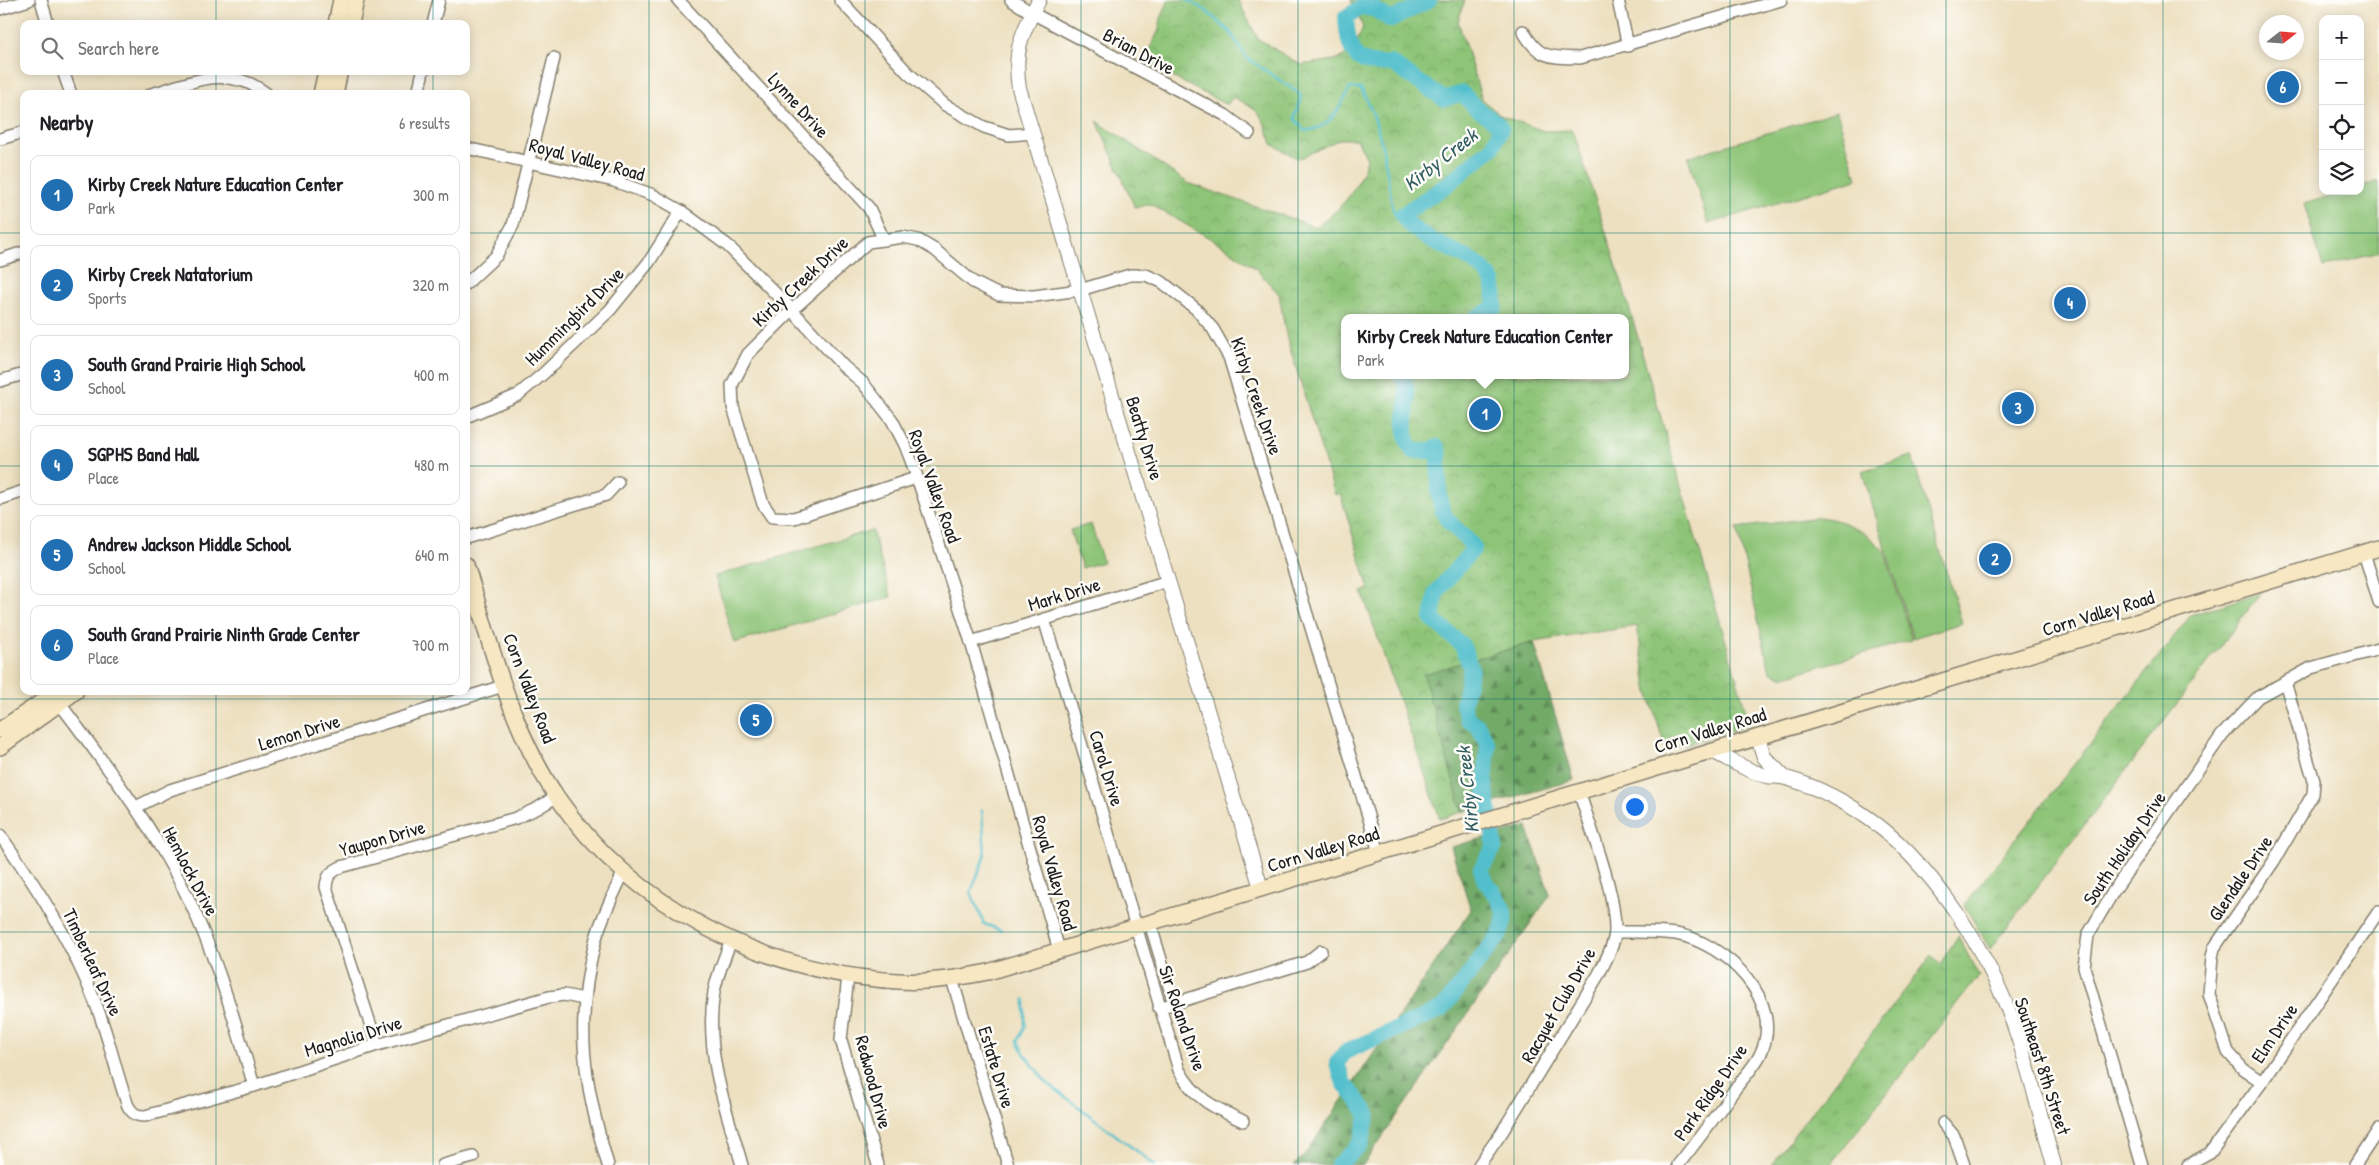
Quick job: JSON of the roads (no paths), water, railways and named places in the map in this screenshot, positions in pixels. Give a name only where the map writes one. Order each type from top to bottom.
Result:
[{"type":"main road","points":[[337,20],[341,0]]},
{"type":"main road","points":[[352,20],[356,0]]},
{"type":"main road","points":[[322,90],[325,75]]},
{"type":"main road","points":[[335,90],[339,75]]},
{"type":"main road","name":"Corn Valley Road","points":[[470,578],[503,686],[520,729],[556,796],[584,830],[624,871],[681,914],[730,940],[793,964],[848,976],[900,981],[952,979],[988,972],[2379,548]]},
{"type":"main road","points":[[0,730],[58,697]]},
{"type":"main road","points":[[0,747],[58,697]]},
{"type":"street","points":[[0,9],[29,0]]},
{"type":"street","points":[[41,0],[47,20]]},
{"type":"street","points":[[434,20],[439,0]]},
{"type":"street","name":"Lynne Drive","points":[[678,0],[869,208],[876,219],[884,240]]},
{"type":"street","points":[[840,0],[908,73],[945,105],[984,127],[1009,135],[1033,133]]},
{"type":"street","name":"Brian Drive","points":[[1011,0],[1032,14],[1225,115],[1249,132]]},
{"type":"street","name":"Beatty Drive","points":[[1039,0],[1018,42],[1016,71],[1080,290],[1261,888]]},
{"type":"street","points":[[1618,0],[1628,46]]},
{"type":"street","points":[[1523,31],[1537,52],[1555,57],[1580,58],[1628,46],[1781,0]]},
{"type":"street","points":[[470,280],[496,256],[514,225],[554,58]]},
{"type":"street","points":[[64,75],[70,90]]},
{"type":"street","points":[[419,90],[422,75]]},
{"type":"street","points":[[165,90],[198,81],[227,76],[248,83],[260,90]]},
{"type":"street","points":[[0,139],[20,133]]},
{"type":"street","name":"Royal Valley Road","points":[[470,149],[614,181],[652,195],[681,211],[727,245],[792,310],[843,366],[862,383],[892,420],[905,445],[971,642],[1059,950]]},
{"type":"street","name":"Hummingbird Drive","points":[[470,415],[518,395],[610,310],[649,262],[681,211]]},
{"type":"street","name":"Kirby Creek Drive","points":[[916,478],[794,518],[772,517],[763,504],[733,406],[732,385],[748,354],[792,310],[868,242],[903,237],[918,240],[935,250],[973,282],[999,295],[1034,296],[1080,290],[1130,275],[1146,274],[1162,282],[1196,309],[1213,329],[1225,349],[1258,448],[1379,852]]},
{"type":"street","points":[[0,260],[20,253]]},
{"type":"street","points":[[0,382],[20,375]]},
{"type":"street","points":[[470,537],[606,495],[618,482]]},
{"type":"street","points":[[0,499],[20,493]]},
{"type":"street","points":[[2364,553],[2379,602]]},
{"type":"street","name":"Mark Drive","points":[[971,642],[1168,581]]},
{"type":"street","name":"Carol Drive","points":[[1044,619],[1143,926]]},
{"type":"street","name":"South Holiday Drive","points":[[2142,1165],[2084,967],[2088,935],[2113,892],[2222,734],[2258,697],[2311,668],[2379,649]]},
{"type":"street","name":"Glendale Drive","points":[[2262,1082],[2243,1069],[2228,1052],[2209,994],[2214,948],[2274,861],[2313,794],[2314,781],[2285,682]]},
{"type":"street","name":"Lemon Drive","points":[[136,807],[170,790],[503,686]]},
{"type":"street","name":"Hemlock Drive","points":[[58,697],[136,807],[196,914],[224,986],[254,1086]]},
{"type":"street","name":"Southeast 8th Street","points":[[1758,737],[1764,757],[1784,777]]},
{"type":"street","name":"Southeast 8th Street","points":[[1712,751],[1766,776],[1784,777],[1818,790],[1848,806],[1889,835],[1922,870],[1958,916],[1994,981],[2017,1036],[2054,1165]]},
{"type":"street","name":"Racquet Club Drive","points":[[1479,1165],[1502,1132],[1599,974],[1612,948],[1615,932],[1610,891],[1579,791]]},
{"type":"street","name":"Yaupon Drive","points":[[376,1045],[326,887],[327,878],[332,871],[516,818],[538,808],[556,796]]},
{"type":"street","name":"Timberleaf Drive","points":[[0,835],[47,905],[74,954],[94,998],[128,1106],[133,1114]]},
{"type":"street","points":[[608,1165],[588,1089],[582,1044],[584,999],[595,941],[624,871]]},
{"type":"street","name":"Elm Drive","points":[[2188,1165],[2210,1153],[2262,1082],[2379,911]]},
{"type":"street","name":"Sir Roland Drive","points":[[1143,926],[1174,1004]]},
{"type":"street","name":"Sir Roland Drive","points":[[1143,926],[1160,1008],[1180,1070],[1189,1088],[1214,1108],[1243,1120]]},
{"type":"street","name":"Park Ridge Drive","points":[[1615,932],[1676,934],[1696,941],[1718,953],[1735,967],[1756,990],[1764,1008],[1768,1028],[1760,1054],[1678,1165]]},
{"type":"street","points":[[730,940],[714,991],[712,1040],[724,1103],[742,1165]]},
{"type":"street","points":[[1160,1008],[1306,962],[1321,951]]},
{"type":"street","name":"Redwood Drive","points":[[848,976],[842,1040],[878,1165]]},
{"type":"street","name":"Estate Drive","points":[[952,979],[1008,1165]]},
{"type":"street","name":"Magnolia Drive","points":[[133,1114],[145,1116],[254,1086],[376,1045],[549,997],[564,995],[584,999]]},
{"type":"street","points":[[1943,1123],[1954,1136],[1964,1165]]},
{"type":"street","points":[[2355,1165],[2379,1129]]},
{"type":"street","points":[[443,1165],[473,1156]]},
{"type":"waterway","points":[[1187,0],[1205,10],[1230,32],[1247,58],[1297,92],[1302,98],[1294,118],[1305,131],[1322,126],[1328,122],[1338,110],[1350,88],[1361,89],[1379,132],[1393,211],[1402,215]]},
{"type":"waterway","name":"Kirby Creek","points":[[1429,0],[1391,20],[1374,9],[1362,7],[1346,17],[1347,29],[1351,47],[1361,59],[1368,63],[1391,63],[1444,99],[1462,93],[1476,108],[1497,123],[1501,129],[1492,148],[1448,184],[1402,215],[1411,226],[1422,234],[1472,261],[1483,269],[1492,280],[1495,307],[1483,314]]},
{"type":"waterway","name":"Kirby Creek","points":[[1338,1165],[1361,1144],[1368,1114],[1344,1083],[1337,1063],[1345,1052],[1442,1009],[1499,935],[1504,915],[1503,907],[1484,879],[1481,869],[1495,846],[1485,785],[1488,745],[1478,726],[1467,718],[1463,704],[1471,668],[1462,645],[1432,619],[1436,593],[1474,548],[1450,523],[1443,512],[1439,496],[1439,453],[1437,447],[1429,451],[1413,451],[1408,442],[1406,433],[1407,393],[1403,379]]},
{"type":"waterway","points":[[982,810],[985,856],[971,892],[984,924],[1001,930]]},
{"type":"waterway","points":[[1025,999],[1025,1027],[1018,1041],[1025,1055],[1046,1082],[1155,1165]]},
{"type":"place","name":"South Grand Prairie Ninth Grade Center","points":[[2283,87]]},
{"type":"place","name":"SGPHS Band Hall","points":[[2070,303]]},
{"type":"place","name":"South Grand Prairie High School","points":[[2018,408]]},
{"type":"place","name":"Kirby Creek Nature Education Center","points":[[1485,414]]},
{"type":"place","name":"Kirby Creek Natatorium","points":[[1995,559]]},
{"type":"place","name":"Andrew Jackson Middle School","points":[[756,720]]}]
